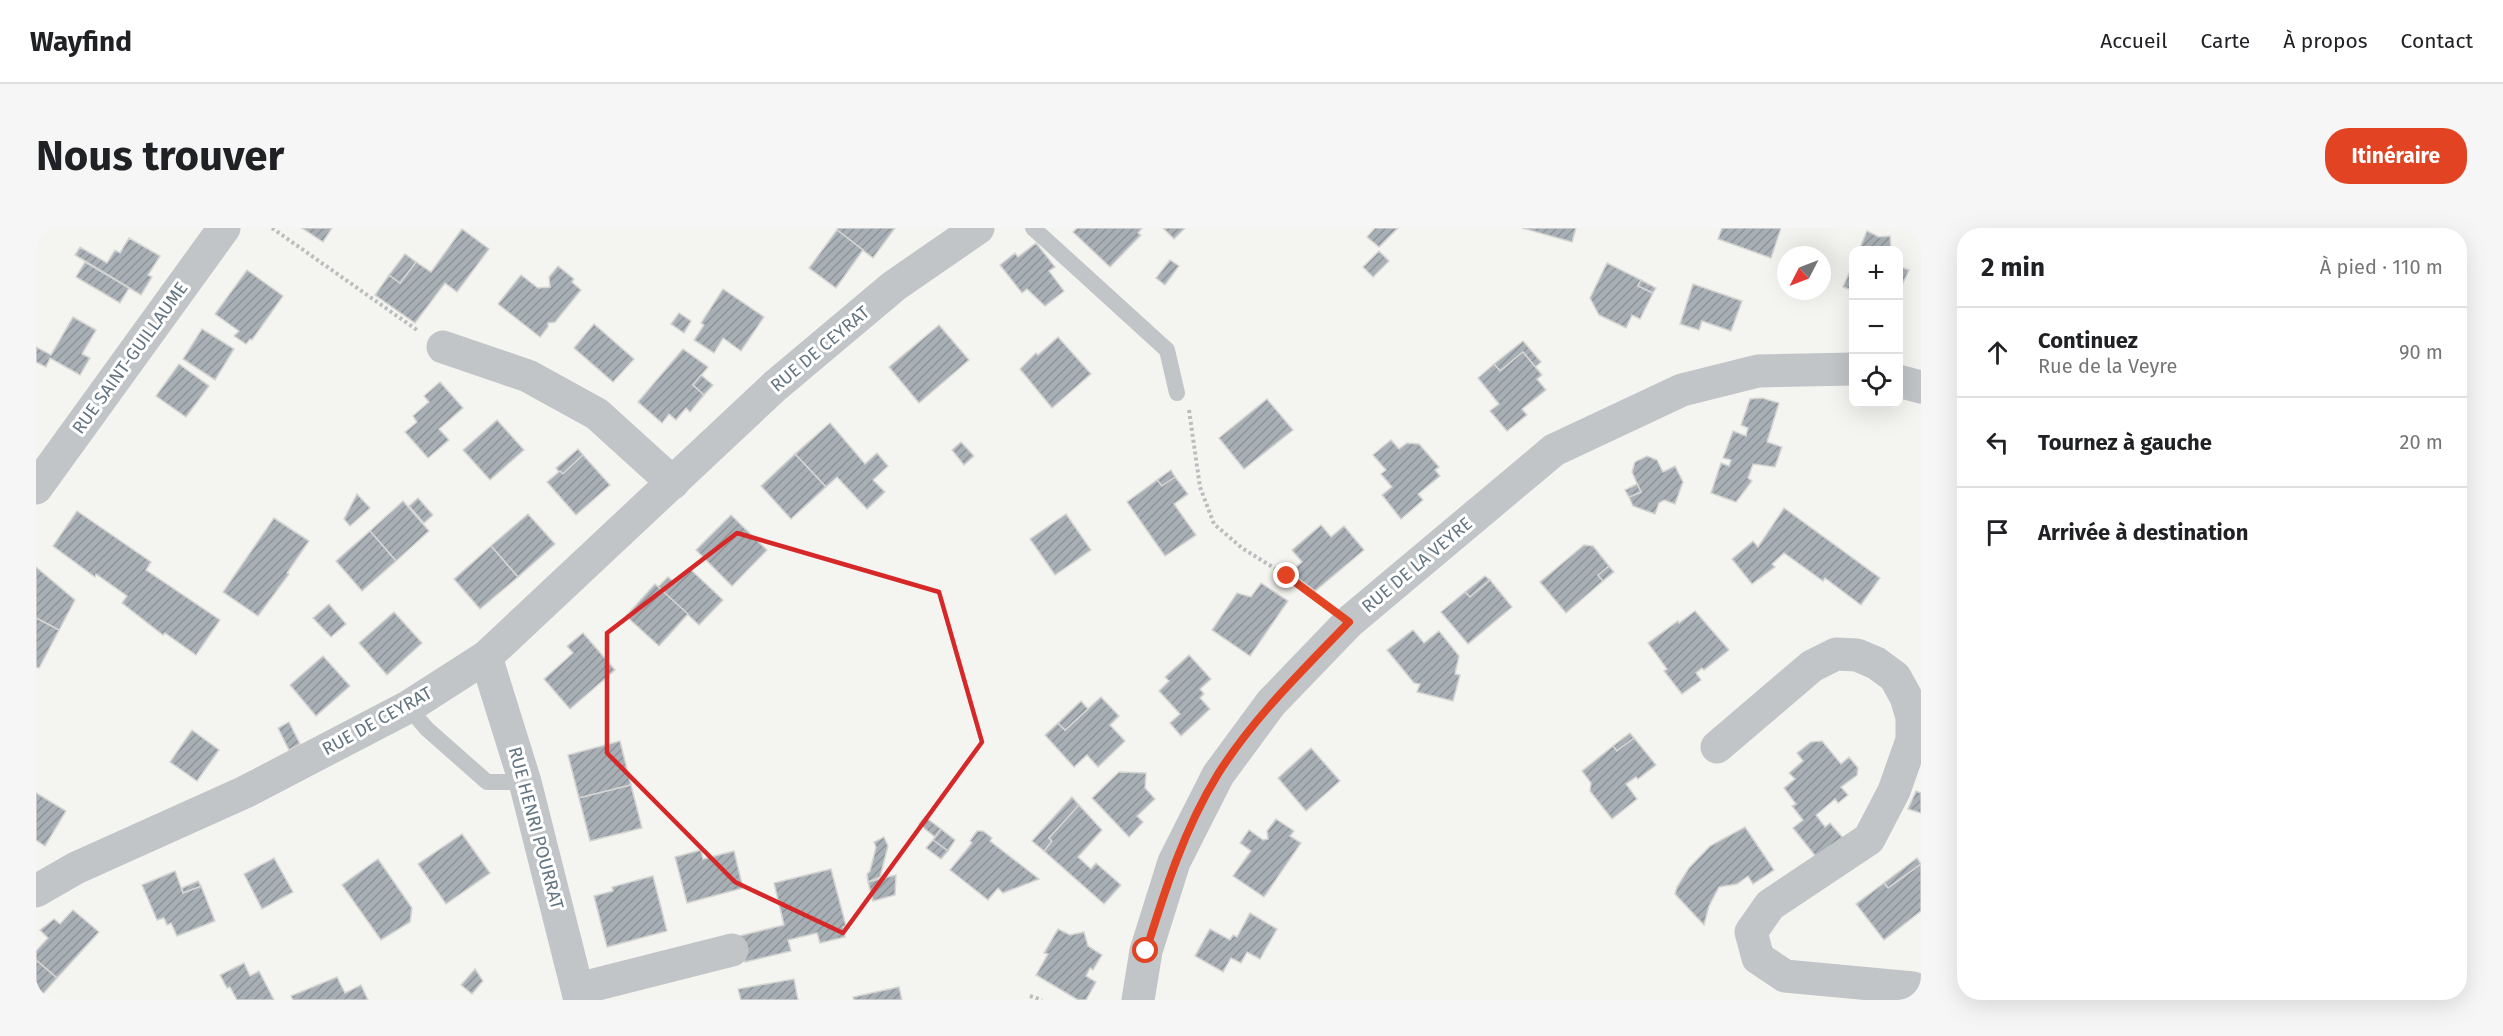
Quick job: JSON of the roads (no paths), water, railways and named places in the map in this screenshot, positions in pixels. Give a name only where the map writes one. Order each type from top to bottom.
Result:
[{"type":"street","name":"RUE DE CEYRAT","points":[[36,891],[76,868],[245,792],[408,707],[486,657],[775,386],[884,294],[978,228]]},
{"type":"street","name":"RUE SAINT-GUILLAUME","points":[[36,488],[216,231]]},
{"type":"street","points":[[443,347],[528,376],[597,414],[673,483]]},
{"type":"street","name":"RUE DE LA VEYRE","points":[[1138,1000],[1146,951],[1174,862],[1218,775],[1271,703],[1349,622],[1554,450],[1682,390],[1758,371],[1849,369]]},
{"type":"street","points":[[1903,382],[1921,387]]},
{"type":"street","points":[[1717,747],[1812,666],[1836,654],[1857,655],[1876,663],[1895,677],[1906,697],[1912,717],[1912,740],[1894,791],[1869,839],[1770,905],[1751,932],[1758,958],[1785,976],[1913,988],[1921,996]]},
{"type":"street","name":"RUE HENRI POURRAT","points":[[486,657],[525,782],[579,995]]},
{"type":"street","points":[[579,995],[732,950]]},
{"type":"lane","points":[[1033,228],[1167,350],[1177,393]]},
{"type":"lane","points":[[408,707],[427,729],[487,782],[525,782]]}]
